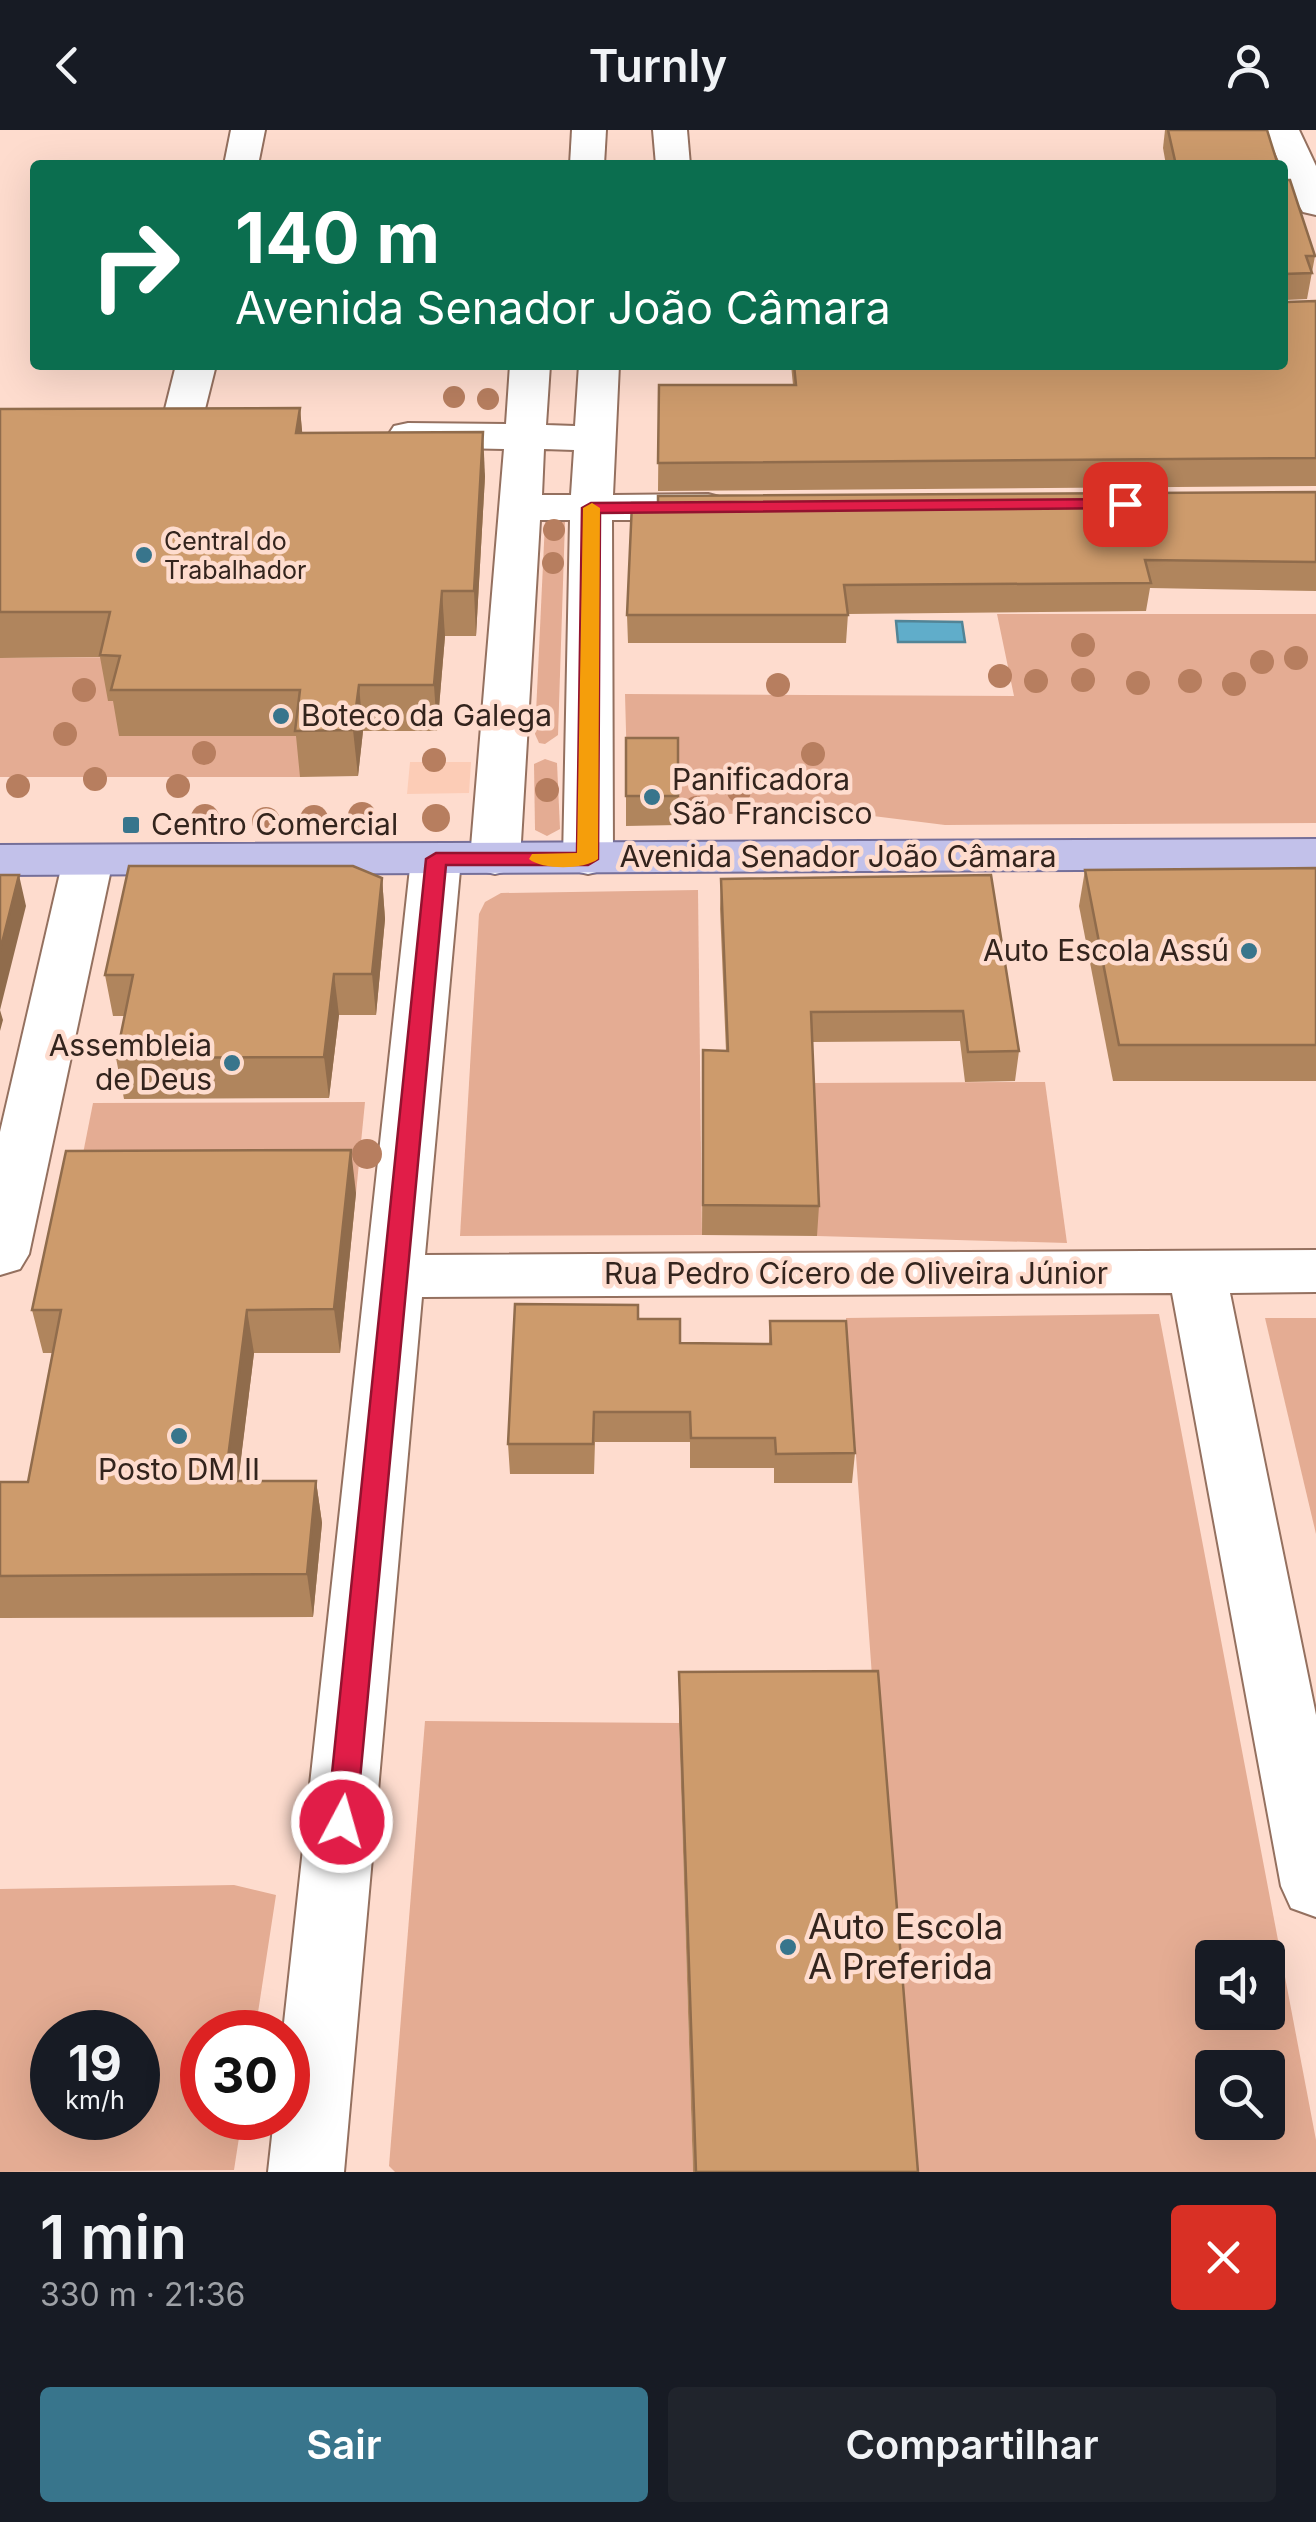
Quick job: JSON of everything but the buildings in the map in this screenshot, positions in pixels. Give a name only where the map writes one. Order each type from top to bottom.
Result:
[{"type":"main road","name":"Avenida Senador João Câmara","points":[[0,860],[1316,854]]},
{"type":"street","points":[[242,160],[248,130]]},
{"type":"street","points":[[587,160],[589,130]]},
{"type":"street","points":[[670,130],[672,160]]},
{"type":"street","points":[[1282,130],[1316,204]]},
{"type":"street","points":[[178,433],[195,370]]},
{"type":"street","points":[[495,859],[530,370]]},
{"type":"street","points":[[588,859],[591,508],[599,370]]},
{"type":"street","points":[[370,435],[594,438]]},
{"type":"street","points":[[518,508],[748,507]]},
{"type":"street","points":[[501,754],[588,752]]},
{"type":"street","points":[[306,2172],[436,859]]},
{"type":"street","points":[[0,1254],[88,860]]},
{"type":"street","name":"Rua Pedro Cícero de Oliveira Júnior","points":[[396,1276],[1316,1271]]},
{"type":"street","points":[[1196,1272],[1316,1886]]},
{"type":"shaded area","points":[[545,522],[565,522],[558,735],[545,744],[539,743],[535,734]]},
{"type":"shaded area","points":[[997,614],[1316,614],[1316,823],[945,825],[841,812],[830,803],[800,803],[790,812],[726,814],[705,825],[678,825],[627,768],[625,694],[1014,696]]},
{"type":"shaded area","points":[[144,657],[127,701],[306,736],[300,777],[0,777],[0,658]]},
{"type":"shaded area","points":[[545,759],[557,763],[560,829],[547,836],[535,830],[534,764]]},
{"type":"shaded area","points":[[410,762],[471,762],[469,793],[407,794]]},
{"type":"shaded area","points":[[698,890],[702,1235],[460,1236],[479,914],[485,902],[501,893]]},
{"type":"shaded area","points":[[1045,1082],[1067,1243],[817,1236],[811,1083]]},
{"type":"shaded area","points":[[365,1102],[356,1193],[75,1194],[93,1103]]},
{"type":"shaded area","points":[[1159,1314],[1278,1940],[1195,1940],[1195,2030],[1285,2030],[1285,1977],[1316,2140],[1316,2172],[908,2172],[846,1318]]},
{"type":"shaded area","points":[[1265,1318],[1316,1318],[1316,1534]]},
{"type":"shaded area","points":[[425,1721],[679,1723],[693,2172],[395,2172],[389,2166]]},
{"type":"shaded area","points":[[234,1885],[276,1895],[258,2010],[180,2010],[180,2140],[239,2140],[234,2170],[0,2172],[0,1889]]},
{"type":"water","points":[[896,621],[962,622],[965,642],[898,642]]},
{"type":"slow traffic","points":[[539,859],[588,859],[592,508]]},
{"type":"place","name":"Central do Trabalhador","points":[[144,555]]},
{"type":"place","name":"Boteco da Galega","points":[[281,716]]},
{"type":"place","name":"Panificadora São Francisco","points":[[652,797]]},
{"type":"place","name":"Centro Comercial","points":[[131,825]]},
{"type":"place","name":"Auto Escola Assú","points":[[1249,951]]},
{"type":"place","name":"Assembleia de Deus","points":[[232,1063]]},
{"type":"place","name":"Posto DM II","points":[[179,1436]]},
{"type":"place","name":"Auto Escola A Preferida","points":[[788,1947]]},
{"type":"route","points":[[342,1822],[436,859],[588,859],[591,508],[1125,504]]}]
